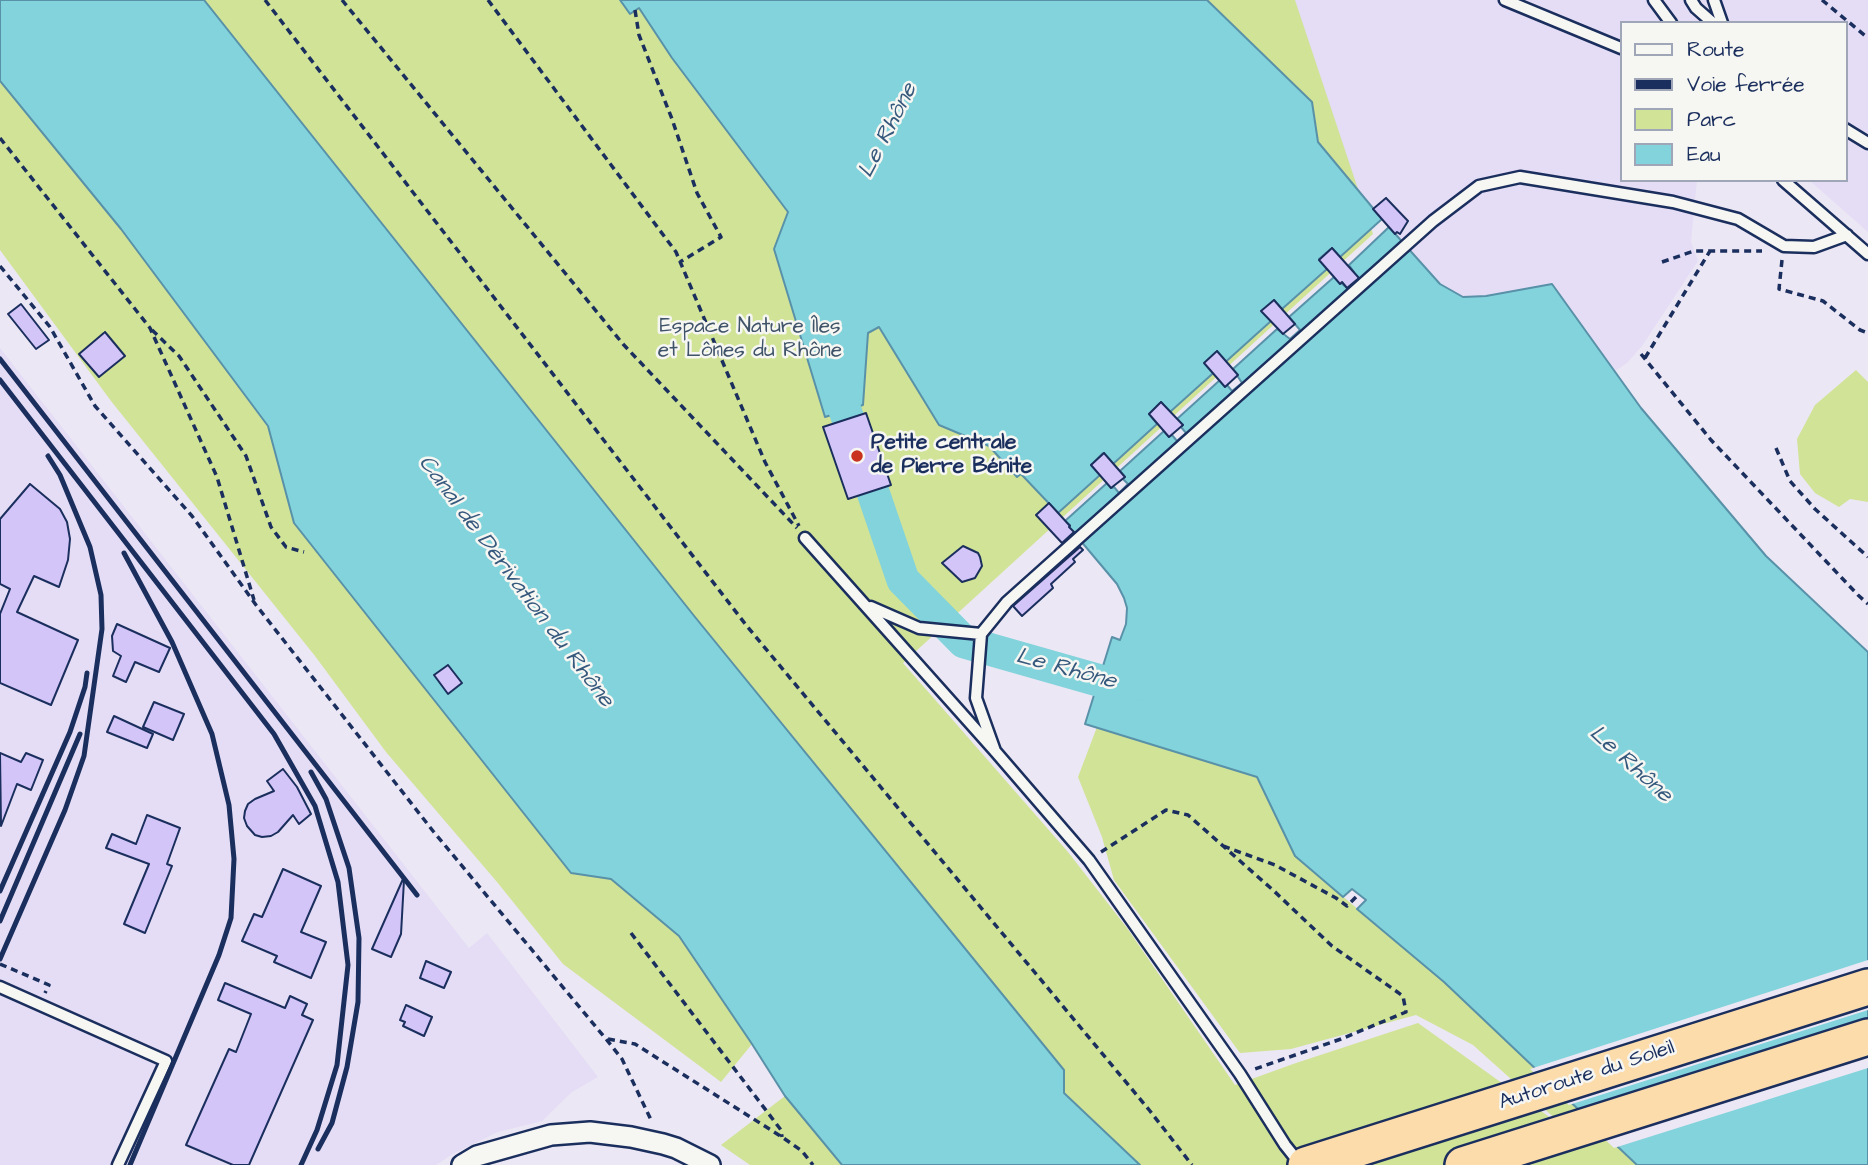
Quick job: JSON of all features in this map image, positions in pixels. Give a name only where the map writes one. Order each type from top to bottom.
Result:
[{"type":"highway","name":"Autoroute du Soleil","points":[[1304,1165],[1868,987]]},
{"type":"highway","points":[[1463,1165],[1868,1037]]},
{"type":"street","points":[[462,1165],[477,1156],[551,1135],[590,1132],[663,1144],[710,1165]]},
{"type":"lane","points":[[1506,0],[1619,47]]},
{"type":"lane","points":[[1654,0],[1670,21]]},
{"type":"lane","points":[[1691,0],[1711,21]]},
{"type":"lane","points":[[1714,0],[1721,21]]},
{"type":"lane","points":[[1847,130],[1868,143]]},
{"type":"lane","points":[[995,751],[976,698],[981,634],[1007,601],[1433,220],[1479,186],[1520,177],[1672,202],[1738,219],[1784,246],[1814,247],[1847,235]]},
{"type":"lane","points":[[1785,182],[1868,254]]},
{"type":"lane","points":[[805,538],[1089,860],[1240,1074],[1285,1145],[1304,1165]]},
{"type":"lane","points":[[867,606],[919,628],[981,634]]},
{"type":"lane","points":[[0,987],[166,1061],[118,1165]]},
{"type":"path","points":[[265,0],[746,625],[1192,1165]]},
{"type":"path","points":[[342,0],[623,344],[805,538]]},
{"type":"path","points":[[488,0],[676,252],[765,462],[805,538]]},
{"type":"path","points":[[1822,0],[1868,38]]},
{"type":"path","points":[[635,10],[639,35],[697,193],[721,237],[680,261]]},
{"type":"path","points":[[0,138],[150,328],[179,356],[246,456],[271,527],[286,547],[304,552]]},
{"type":"path","points":[[1662,262],[1694,251],[1757,252],[1784,246],[1779,289],[1823,300],[1868,336]]},
{"type":"path","points":[[1710,251],[1643,356],[1711,440],[1868,604]]},
{"type":"path","points":[[0,266],[50,327],[95,406],[192,516],[256,605],[433,831],[622,1059],[663,1144]]},
{"type":"path","points":[[150,328],[217,477],[256,605]]},
{"type":"path","points":[[1776,448],[1790,481],[1815,509],[1868,557]]},
{"type":"path","points":[[1089,860],[1166,810],[1188,815],[1332,946],[1403,996],[1406,1012],[1341,1039],[1240,1074]]},
{"type":"path","points":[[1222,846],[1275,865],[1347,906],[1359,894]]},
{"type":"path","points":[[632,933],[781,1130],[782,1137]]},
{"type":"path","points":[[606,1039],[635,1044],[782,1137],[802,1151],[813,1165]]},
{"type":"shaded area","points":[[1290,0],[1868,0],[1868,232],[1811,182],[1847,182],[1847,21],[1619,21],[1619,182],[1697,182],[1691,242],[1698,261],[1642,346],[1627,363],[1615,371],[1552,284],[1486,296],[1463,297],[1440,284],[1318,142]]},
{"type":"shaded area","points":[[0,348],[469,948],[487,933],[598,1077],[572,1092],[542,1121],[498,1132],[436,1165],[0,1165]]},
{"type":"green space","name":"Espace Nature Îles et Lônes du Rhône","points":[[42,0],[1295,0],[1373,234],[903,663],[1068,852],[1127,928],[1235,1085],[1418,1023],[1569,1131],[1473,1045],[1416,1015],[1291,1049],[1240,1053],[1114,880],[1102,837],[1078,777],[1097,727],[1257,777],[1295,856],[1444,982],[1637,1165],[1140,1165],[1064,1092],[1064,1070],[805,753]]},
{"type":"green space","points":[[0,81],[121,229],[268,427],[294,523],[571,872],[611,879],[679,936],[752,1044],[721,1082],[563,964],[386,752],[315,656],[111,401],[0,250]]},
{"type":"green space","points":[[1856,370],[1868,382],[1868,502],[1850,499],[1839,507],[1815,493],[1800,474],[1797,439],[1815,405]]},
{"type":"green space","points":[[785,1096],[842,1165],[750,1165],[721,1145]]},
{"type":"water","name":"Canal de Dérivation du Rhône","points":[[0,0],[204,0],[695,617],[1064,1070],[1064,1093],[1140,1165],[842,1165],[785,1096],[679,936],[611,879],[571,873],[294,523],[268,426],[121,229],[0,81]]},
{"type":"water","points":[[620,0],[1207,0],[1312,102],[1318,142],[1382,219],[1340,257],[1332,248],[1319,259],[1327,269],[1282,309],[1274,300],[1271,321],[1170,412],[1161,402],[1149,414],[1157,424],[1113,464],[1103,453],[1091,465],[1100,475],[1058,513],[1021,474],[1017,477],[989,446],[939,425],[879,327],[868,333],[863,405],[825,417],[774,249],[788,212],[672,58],[639,8],[630,14]]},
{"type":"water","points":[[1389,227],[1440,284],[1463,297],[1486,296],[1552,284],[1641,408],[1766,556],[1868,652],[1868,1165],[1637,1165],[1444,982],[1357,909],[1366,900],[1352,889],[1343,897],[1295,856],[1257,777],[1085,724],[1112,637],[1120,640],[1126,624],[1127,608],[1117,584],[1065,521],[1107,483],[1119,493],[1128,484],[1120,471],[1164,431],[1177,441],[1186,433],[1177,419],[1220,380],[1232,391],[1242,383],[1233,369],[1277,329],[1290,339],[1300,330],[1289,317],[1334,277],[1347,288],[1354,272],[1349,265]]},
{"type":"pier","points":[[1868,960],[1868,1010],[1569,1105],[1530,1069]]},
{"type":"pier","points":[[1868,1019],[1868,1068],[1614,1148],[1575,1111]]},
{"type":"building","points":[[1386,198],[1408,221],[1400,234],[1395,234],[1373,209]]},
{"type":"building","points":[[1332,248],[1359,278],[1347,288],[1342,282],[1340,284],[1319,260]]},
{"type":"building","points":[[1274,300],[1295,324],[1283,334],[1261,311]]},
{"type":"building","points":[[21,304],[49,340],[36,349],[8,314]]},
{"type":"building","points":[[105,332],[125,356],[99,377],[79,354]]},
{"type":"building","points":[[1217,351],[1238,375],[1225,387],[1204,363]]},
{"type":"building","points":[[1161,402],[1183,425],[1169,437],[1149,414]]},
{"type":"building","name":"Petite centrale de Pierre Bénite","points":[[866,413],[891,485],[848,499],[823,427]]},
{"type":"building","points":[[1104,453],[1125,477],[1111,488],[1091,465]]},
{"type":"building","points":[[30,484],[60,509],[67,522],[70,539],[68,560],[59,587],[34,576],[17,612],[78,640],[51,705],[0,683],[0,614],[10,589],[0,584],[0,519]]},
{"type":"building","points":[[1049,503],[1074,532],[1062,543],[1036,515]]},
{"type":"building","points":[[963,546],[978,553],[982,566],[975,578],[962,582],[942,563]]},
{"type":"building","points":[[1080,547],[1083,550],[1073,559],[1075,562],[1051,584],[1053,588],[1022,616],[1013,606]]},
{"type":"building","points":[[117,624],[170,648],[159,672],[135,662],[126,682],[113,676],[121,656],[113,651],[112,636]]},
{"type":"building","points":[[448,665],[462,683],[448,694],[434,675]]},
{"type":"building","points":[[154,702],[184,714],[173,740],[143,727]]},
{"type":"building","points":[[114,716],[153,734],[147,748],[107,732]]},
{"type":"building","points":[[0,753],[21,762],[26,753],[43,760],[31,790],[17,784],[1,826]]},
{"type":"building","points":[[283,769],[297,787],[311,814],[299,824],[293,815],[271,836],[255,835],[247,826],[245,811],[248,804],[255,799],[274,791],[267,781]]},
{"type":"building","points":[[147,815],[180,828],[167,864],[172,866],[145,933],[124,924],[149,864],[106,848],[112,834],[136,844]]},
{"type":"building","points":[[283,869],[321,886],[301,932],[326,942],[311,978],[274,962],[277,956],[242,941],[254,914],[262,917]]},
{"type":"building","points":[[403,879],[401,934],[391,957],[372,949]]},
{"type":"building","points":[[426,961],[451,972],[444,988],[420,978]]},
{"type":"building","points":[[225,983],[285,1008],[290,996],[307,1004],[302,1015],[313,1020],[249,1165],[233,1165],[186,1145],[229,1049],[236,1052],[251,1014],[218,1000]]},
{"type":"building","points":[[406,1005],[432,1017],[424,1036],[403,1026],[405,1022],[400,1020]]},
{"type":"waterway","name":"Le Rhône","points":[[832,367],[903,580],[964,642],[1122,687],[1142,683]]},
{"type":"railway","points":[[0,359],[417,895]]},
{"type":"railway","points":[[0,380],[274,734],[315,806],[338,882],[348,965],[337,1065],[317,1130],[301,1165]]},
{"type":"railway","points":[[0,959],[65,810],[84,756],[102,629],[101,595],[90,547],[60,475],[48,456]]},
{"type":"railway","points":[[124,553],[172,642],[212,734],[229,805],[234,859],[231,918],[219,955],[130,1165]]},
{"type":"railway","points":[[0,891],[70,732],[87,673]]},
{"type":"railway","points":[[0,921],[80,734]]},
{"type":"railway","points":[[311,772],[326,799],[349,868],[359,938],[358,1002],[347,1067],[332,1123],[318,1149]]},
{"type":"place","name":"Petite centrale de Pierre Bénite","points":[[857,456]]}]
